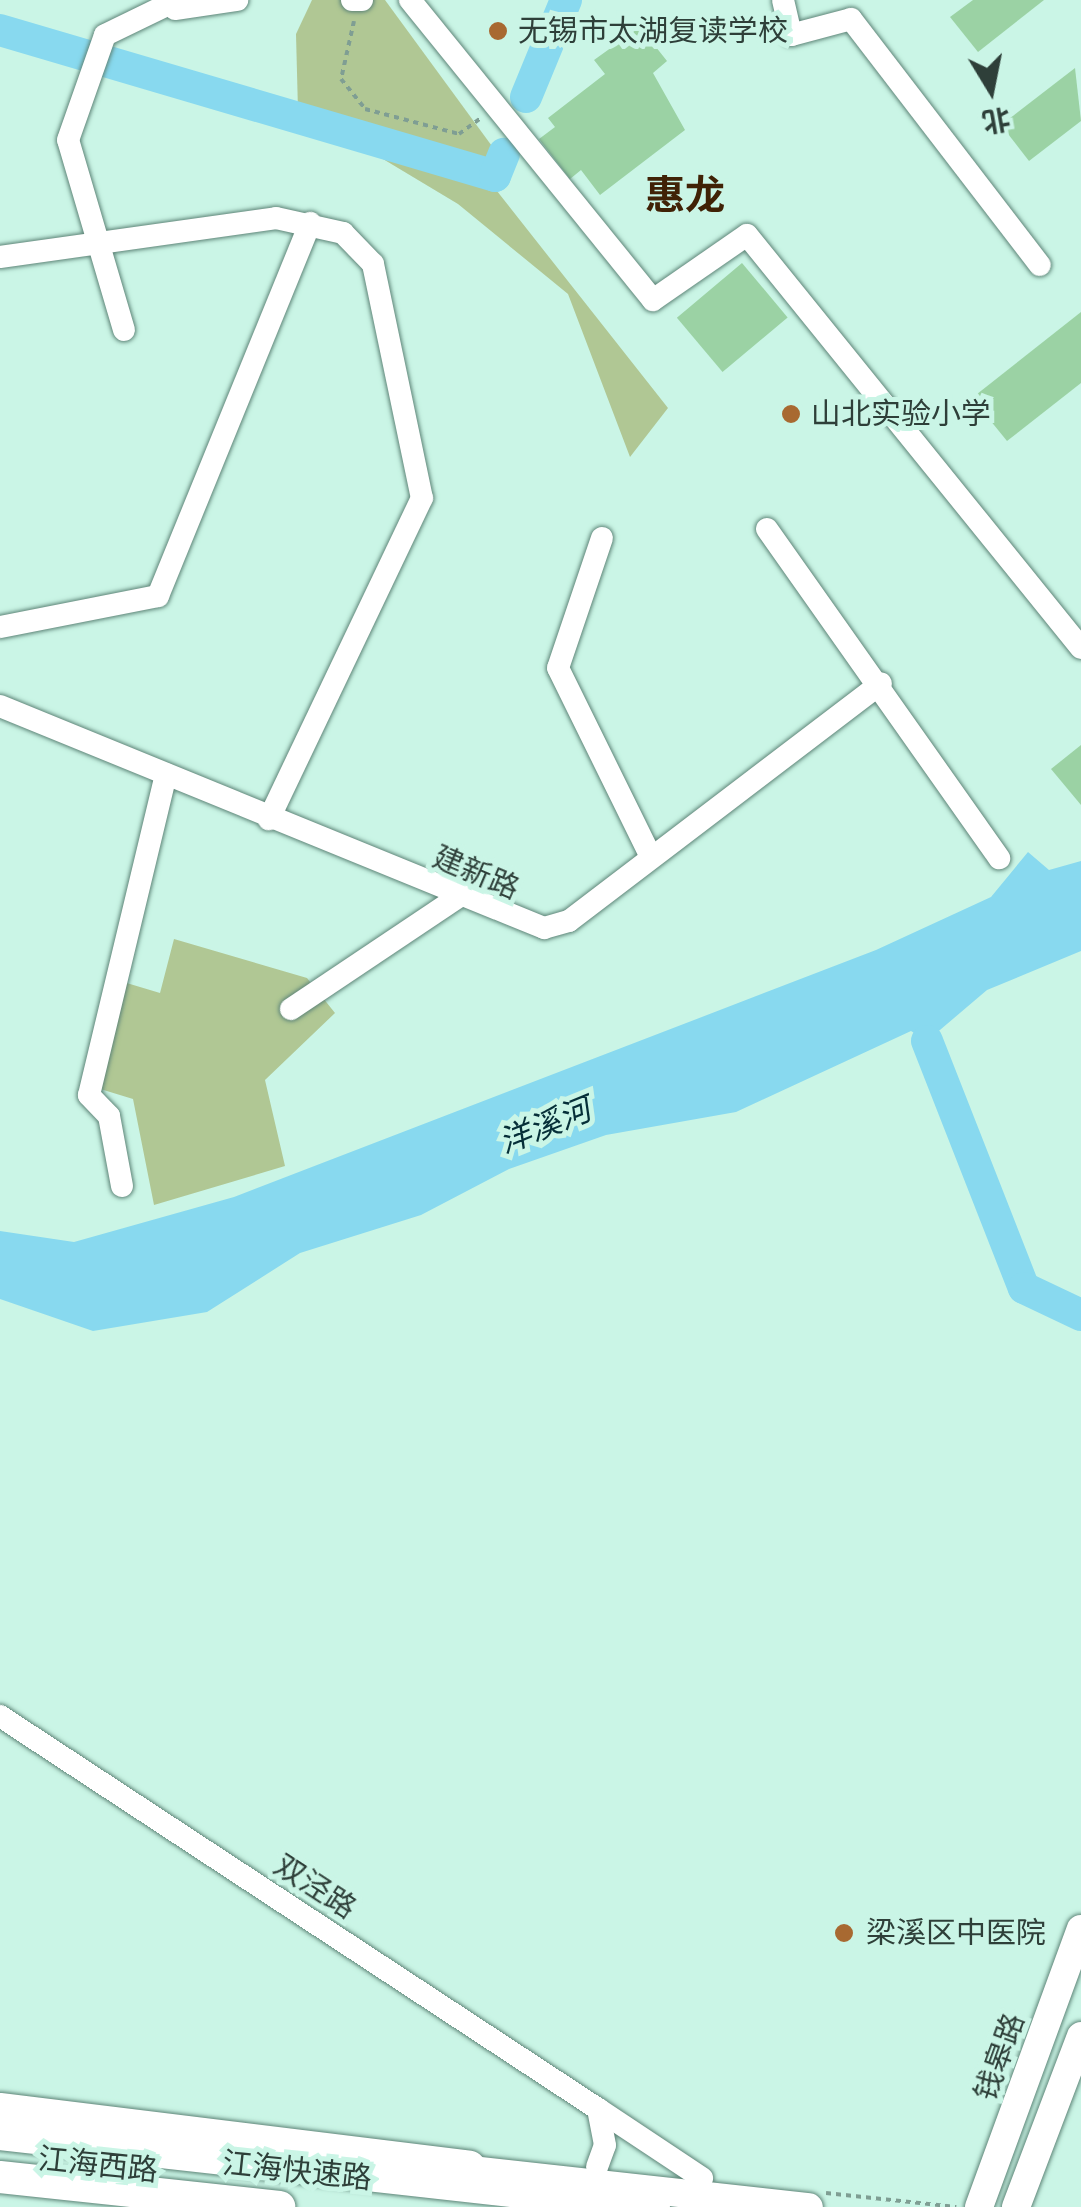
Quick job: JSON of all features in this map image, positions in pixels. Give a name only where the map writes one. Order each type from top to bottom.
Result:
[{"type":"highway","points":[[0,2108],[343,2151],[592,2175]]},
{"type":"highway","name":"江海快速路","points":[[0,2134],[654,2207]]},
{"type":"highway","name":"江海快速路","points":[[0,2177],[279,2207]]},
{"type":"main road","name":"钱皋路","points":[[979,2207],[1081,1929]]},
{"type":"main road","points":[[1016,2207],[1081,2036]]},
{"type":"main road","points":[[0,2121],[592,2175],[809,2207]]},
{"type":"main road","name":"江海西路","points":[[0,2187],[190,2207]]},
{"type":"street","points":[[124,330],[68,140],[84,76],[105,34],[176,4],[237,0]]},
{"type":"street","points":[[410,0],[534,162],[653,300],[747,234],[1081,648]]},
{"type":"street","points":[[782,0],[791,35],[851,19],[1040,265]]},
{"type":"street","points":[[0,257],[100,246],[276,218],[344,233],[374,264],[422,498],[270,818]]},
{"type":"street","points":[[0,627],[158,596],[310,223]]},
{"type":"street","points":[[767,529],[881,683],[998,858]]},
{"type":"street","points":[[602,538],[558,668],[651,857]]},
{"type":"street","name":"建新路","points":[[0,706],[457,898],[544,928],[570,922],[881,683]]},
{"type":"street","points":[[122,1186],[108,1116],[89,1095],[166,774]]},
{"type":"street","points":[[291,1009],[457,898]]},
{"type":"street","name":"双泾路","points":[[0,1716],[702,2178]]},
{"type":"street","points":[[592,2175],[605,2145],[598,2109]]},
{"type":"path","points":[[357,1],[341,79],[366,109],[458,134],[494,110]]},
{"type":"green space","points":[[312,0],[385,0],[497,153],[490,166],[298,111],[296,34]]},
{"type":"green space","points":[[378,156],[493,186],[668,408],[630,457],[568,294],[458,204]]},
{"type":"green space","points":[[174,939],[307,978],[335,1013],[265,1080],[285,1166],[154,1205],[133,1099],[97,1088],[120,981],[160,993]]},
{"type":"water","name":"洋溪河","points":[[1028,852],[1049,870],[1081,861],[1081,951],[987,990],[927,1041],[911,1031],[736,1112],[606,1135],[509,1169],[421,1215],[300,1253],[207,1312],[93,1331],[0,1299],[0,1231],[74,1242],[234,1197],[876,950],[991,897]]},
{"type":"building","points":[[973,0],[1044,0],[978,52],[950,17]]},
{"type":"building","points":[[640,27],[667,61],[653,73],[685,130],[600,195],[581,170],[570,179],[539,139],[555,127],[548,118],[605,74],[594,60]]},
{"type":"building","points":[[1075,68],[1081,121],[1029,161],[1001,125]]},
{"type":"building","points":[[742,263],[788,317],[723,372],[677,318]]},
{"type":"building","points":[[1081,312],[1081,383],[1007,441],[972,398]]},
{"type":"building","points":[[1081,745],[1081,805],[1051,769]]},
{"type":"waterway","points":[[526,97],[566,0]]},
{"type":"waterway","points":[[0,30],[495,176],[504,154]]},
{"type":"waterway","points":[[927,1041],[1024,1288],[1081,1315]]},
{"type":"place","name":"无锡市太湖复读学校","points":[[498,31]]},
{"type":"place","name":"山北实验小学","points":[[791,414]]},
{"type":"place","name":"梁溪区中医院","points":[[844,1933]]},
{"type":"district","name":"惠龙","points":[[685,196]]}]
